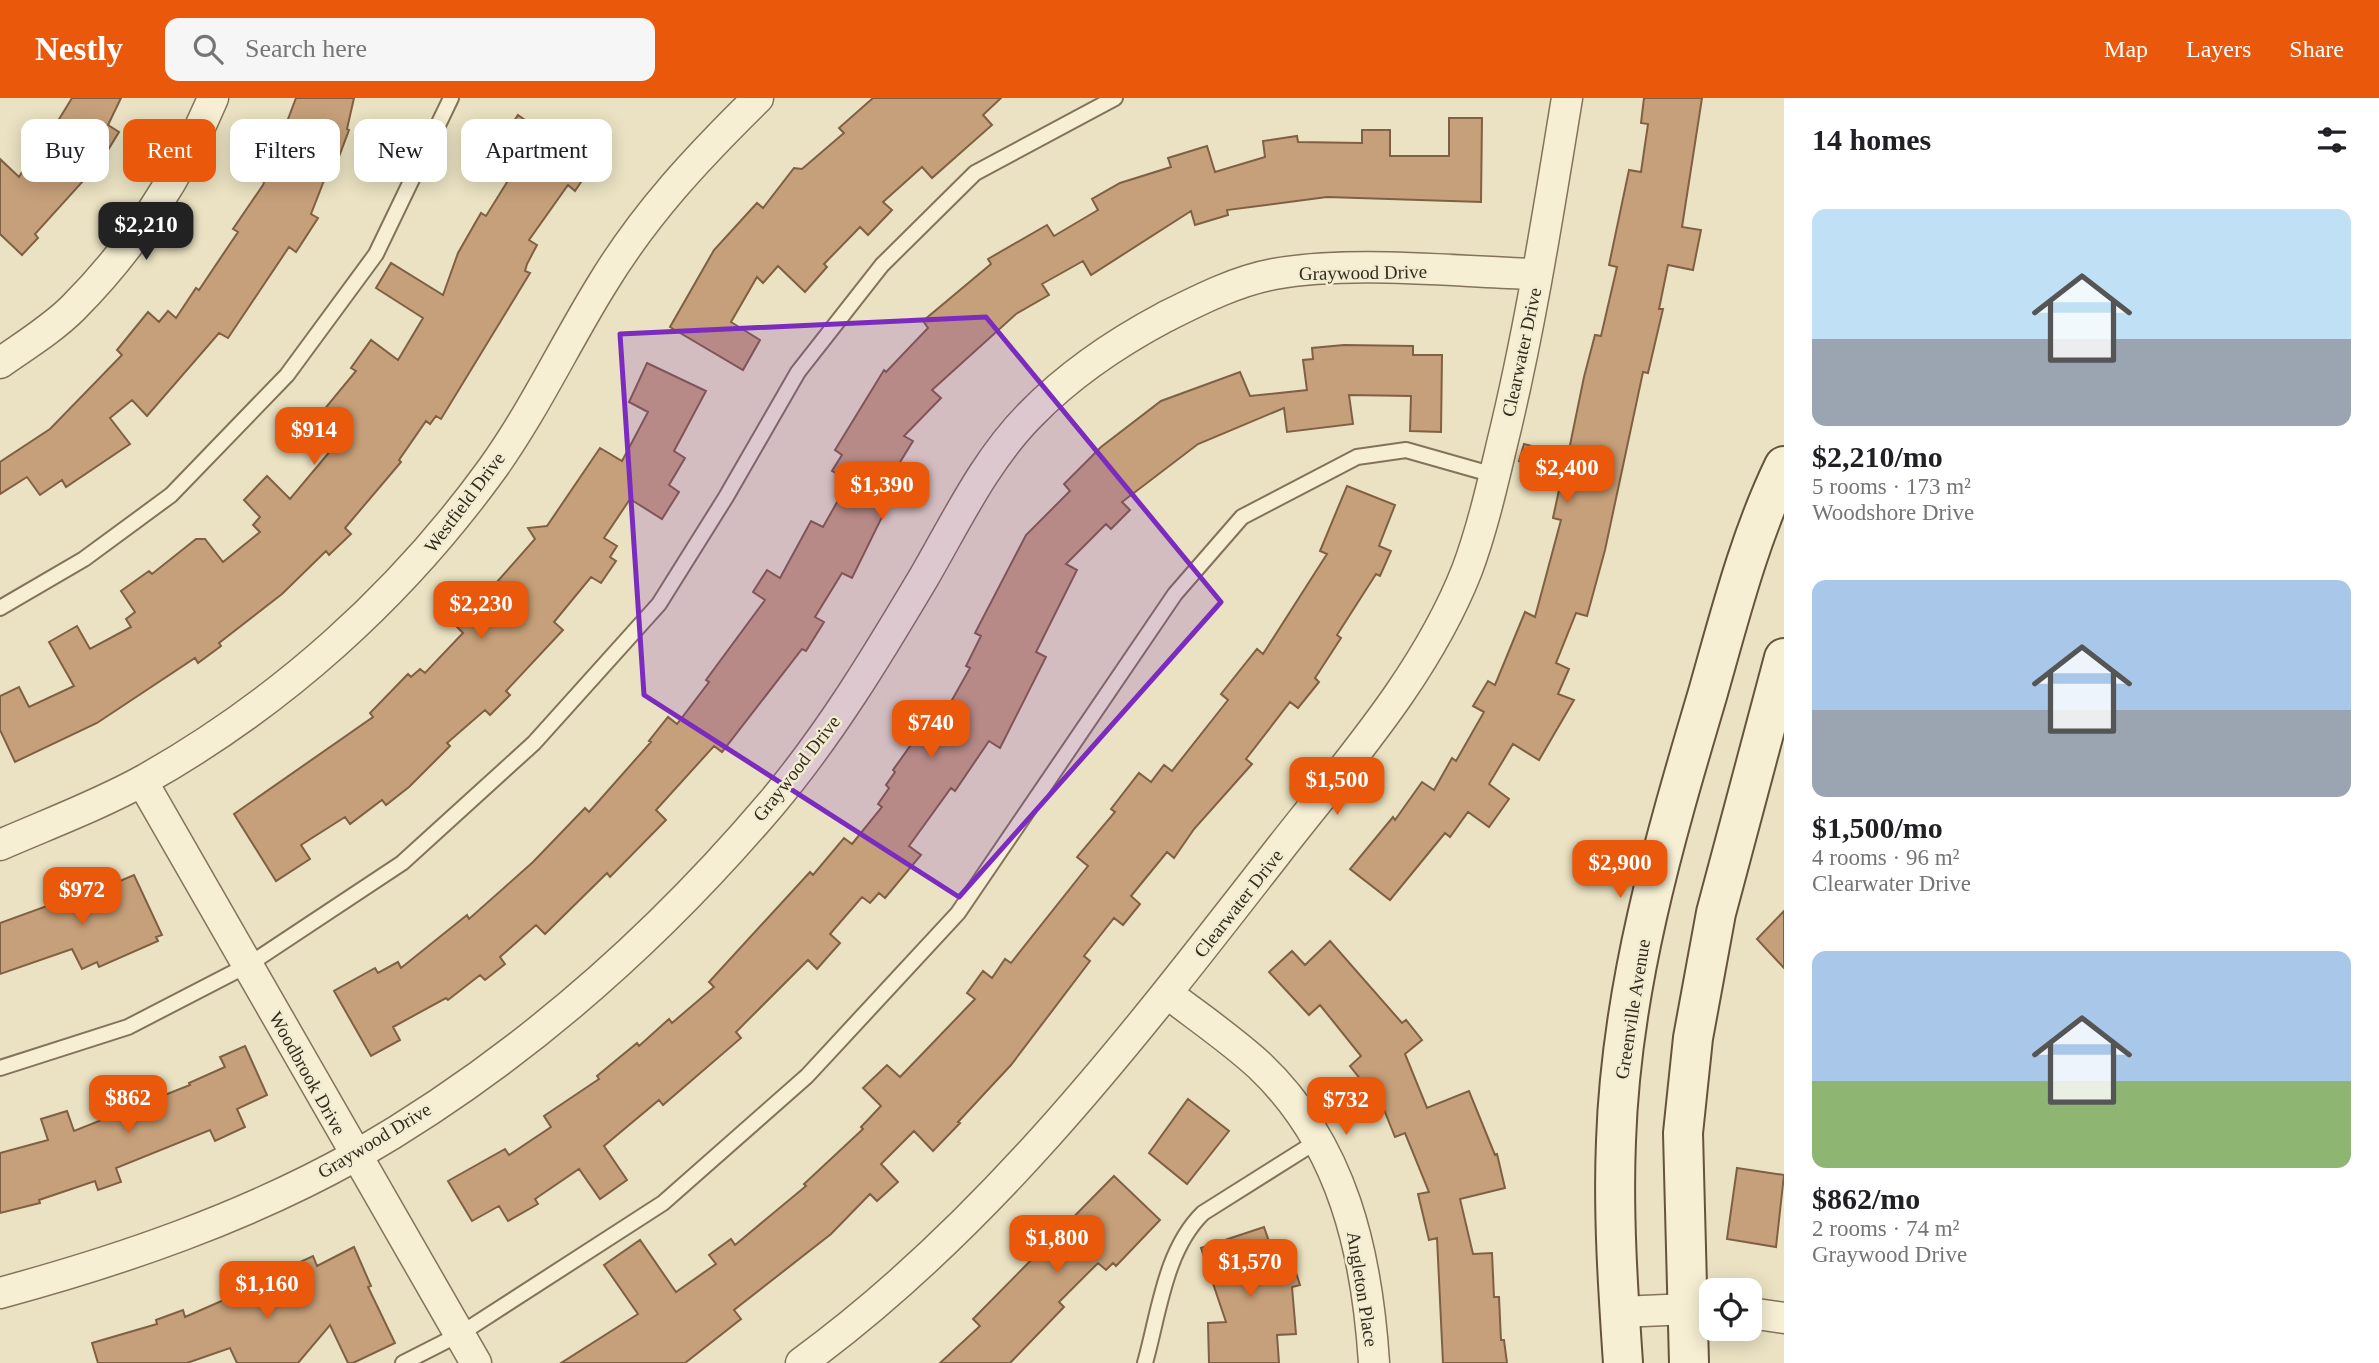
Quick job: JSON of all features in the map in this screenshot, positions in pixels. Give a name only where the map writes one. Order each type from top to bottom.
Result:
[{"type":"main road","name":"Greenville Avenue","points":[[1623,1363],[1616,1141],[1623,1055],[1637,960],[1661,851],[1710,686],[1756,533],[1784,466]]},
{"type":"main road","points":[[1689,1363],[1699,1308],[1683,1133],[1693,1038],[1716,913],[1784,658]]},
{"type":"street","points":[[0,363],[71,310],[105,273],[176,173],[213,98]]},
{"type":"street","name":"Westfield Drive","points":[[0,845],[142,781],[233,725],[340,640],[435,544],[494,467],[601,285],[642,225],[686,168],[758,98]]},
{"type":"street","name":"Clearwater Drive","points":[[801,1363],[910,1272],[1001,1185],[1065,1116],[1167,993],[1391,706],[1432,639],[1467,569],[1517,383],[1567,98]]},
{"type":"street","name":"Graywood Drive","points":[[0,1293],[105,1264],[259,1204],[355,1155],[472,1080],[590,990],[684,899],[772,803],[861,684],[985,472],[1031,414],[1086,369],[1139,331],[1206,296],[1271,274],[1335,268],[1538,274]]},
{"type":"street","name":"Woodbrook Drive","points":[[142,781],[476,1363]]},
{"type":"street","name":"Angleton Place","points":[[1167,993],[1259,1066],[1297,1106],[1319,1140],[1339,1180],[1355,1227],[1365,1275],[1374,1363]]},
{"type":"street","points":[[1620,1312],[1699,1308]]},
{"type":"street","points":[[1762,1315],[1784,1318]]},
{"type":"lane","points":[[0,608],[84,559],[171,495],[287,375],[376,254],[451,98]]},
{"type":"lane","points":[[0,1068],[128,1027],[248,965],[402,863],[534,743],[659,604],[726,497],[798,372],[882,265],[975,173],[1115,98]]},
{"type":"lane","points":[[403,1363],[460,1334],[663,1203],[807,1076],[958,913],[1175,594],[1242,517],[1357,457],[1406,450],[1494,475]]},
{"type":"lane","points":[[1145,1363],[1174,1255],[1187,1229],[1203,1213],[1319,1140]]},
{"type":"highlighted area","points":[[986,317],[1221,602],[959,897],[644,695],[620,334]]},
{"type":"building","points":[[72,98],[121,98],[109,123],[109,119],[59,119]]},
{"type":"building","points":[[296,98],[354,98],[347,129],[349,130],[340,154],[340,119],[288,119]]},
{"type":"building","points":[[873,98],[1001,98],[983,115],[992,125],[932,178],[922,167],[883,202],[892,210],[868,235],[860,227],[824,264],[827,267],[805,292],[778,266],[763,283],[757,277],[731,322],[760,340],[743,370],[670,327],[714,250],[757,203],[763,208],[794,168],[802,169],[844,133],[839,128]]},
{"type":"building","points":[[1644,98],[1702,98],[1682,227],[1701,230],[1693,270],[1668,265],[1659,309],[1663,309],[1648,373],[1643,372],[1605,550],[1587,616],[1576,613],[1556,663],[1569,669],[1558,694],[1574,700],[1539,760],[1513,744],[1489,784],[1509,799],[1489,827],[1468,812],[1450,837],[1445,833],[1390,900],[1350,869],[1393,817],[1395,820],[1422,782],[1434,790],[1452,758],[1456,761],[1484,712],[1473,706],[1488,681],[1495,685],[1525,612],[1535,617],[1561,520],[1553,518],[1562,476],[1519,461],[1524,444],[1568,455],[1584,377],[1595,335],[1601,336],[1617,267],[1609,265],[1629,170],[1641,172],[1648,124],[1641,123]]},
{"type":"building","points":[[1449,118],[1482,118],[1481,202],[1327,197],[1227,210],[1228,215],[1195,225],[1191,211],[1091,275],[1083,261],[1042,284],[1049,295],[1016,314],[932,390],[941,398],[904,436],[913,441],[894,472],[906,479],[881,519],[852,578],[842,573],[815,617],[824,622],[806,651],[802,649],[722,752],[714,746],[656,810],[666,820],[610,877],[607,873],[545,934],[536,925],[500,957],[505,964],[485,980],[480,975],[448,1000],[446,998],[393,1027],[400,1040],[371,1056],[334,991],[375,968],[378,973],[398,962],[401,968],[467,915],[469,919],[533,862],[585,808],[589,812],[651,742],[649,741],[668,717],[677,724],[765,600],[753,592],[767,570],[780,578],[811,521],[823,527],[849,481],[832,471],[842,455],[835,450],[884,370],[886,372],[928,328],[923,321],[991,264],[988,259],[1047,225],[1054,236],[1098,210],[1092,199],[1120,183],[1171,167],[1168,158],[1207,146],[1215,172],[1265,157],[1263,141],[1297,136],[1298,142],[1362,143],[1362,130],[1390,130],[1390,156],[1449,156]]},
{"type":"building","points":[[109,126],[119,132],[109,148]]},
{"type":"building","points":[[0,159],[19,177],[21,174],[21,182],[82,182],[35,234],[38,238],[22,255],[0,234]]},
{"type":"building","points":[[264,182],[323,182],[311,214],[318,218],[296,252],[289,247],[228,338],[219,333],[147,416],[132,400],[110,418],[130,444],[66,487],[62,480],[40,495],[27,477],[0,494],[0,462],[50,429],[122,355],[117,350],[148,312],[159,322],[168,311],[176,318],[196,288],[199,290],[238,232],[233,229]]},
{"type":"building","points":[[507,182],[581,182],[575,191],[568,185],[529,240],[537,245],[525,271],[530,273],[441,419],[436,416],[430,424],[426,421],[399,460],[401,462],[345,528],[351,534],[329,555],[326,551],[282,594],[219,643],[221,646],[198,663],[195,658],[97,723],[15,762],[0,730],[0,696],[19,687],[29,707],[74,686],[49,642],[77,626],[90,649],[131,627],[126,619],[135,612],[121,591],[149,571],[152,574],[196,539],[205,539],[223,562],[260,532],[253,525],[260,517],[244,500],[267,476],[290,499],[332,449],[308,429],[356,371],[351,368],[371,340],[398,360],[423,318],[376,288],[391,263],[443,295],[458,253],[481,213],[486,216]]},
{"type":"building","points":[[1344,345],[1413,346],[1413,355],[1442,355],[1441,432],[1410,431],[1411,396],[1349,395],[1353,424],[1287,432],[1284,408],[1198,444],[1122,502],[1130,510],[1111,529],[1106,524],[1066,564],[1077,570],[1036,652],[1046,657],[1000,748],[989,741],[955,791],[951,788],[909,846],[921,855],[885,898],[879,893],[870,903],[862,897],[830,934],[840,943],[817,969],[808,960],[736,1032],[741,1038],[663,1105],[659,1100],[604,1146],[627,1180],[600,1199],[579,1169],[535,1199],[538,1204],[508,1221],[499,1206],[472,1221],[448,1181],[505,1149],[509,1155],[551,1127],[544,1116],[599,1079],[597,1076],[637,1043],[639,1046],[669,1019],[672,1023],[714,987],[709,982],[810,872],[813,875],[844,838],[852,844],[882,807],[878,804],[889,788],[886,785],[895,772],[893,770],[913,742],[917,745],[936,712],[943,716],[970,668],[966,666],[981,636],[975,633],[1026,535],[1070,491],[1064,484],[1101,447],[1161,401],[1240,372],[1250,396],[1307,390],[1303,360],[1313,359],[1312,348]]},
{"type":"building","points":[[647,363],[706,391],[674,451],[685,458],[669,485],[679,492],[662,519],[630,499],[604,538],[617,546],[610,557],[616,561],[601,583],[591,577],[554,622],[563,630],[506,691],[510,695],[490,715],[485,710],[447,743],[450,746],[409,787],[386,805],[382,800],[350,824],[345,817],[301,845],[310,859],[276,881],[234,814],[373,717],[370,713],[408,674],[411,677],[420,669],[425,673],[463,633],[457,627],[535,539],[528,528],[547,526],[600,448],[622,461],[648,412],[629,402]]},
{"type":"building","points":[[1347,486],[1395,505],[1379,546],[1391,551],[1380,576],[1376,574],[1337,635],[1341,638],[1315,678],[1319,682],[1298,708],[1290,702],[1246,759],[1252,764],[1194,829],[1174,858],[1167,852],[1131,896],[1140,904],[1123,925],[1114,918],[1084,956],[1090,961],[1011,1065],[958,1122],[960,1123],[933,1151],[914,1131],[881,1164],[898,1182],[877,1201],[870,1194],[831,1234],[734,1310],[741,1319],[685,1363],[561,1363],[638,1314],[604,1265],[640,1240],[676,1292],[716,1264],[709,1255],[731,1239],[735,1245],[806,1186],[804,1184],[863,1129],[861,1127],[881,1106],[863,1088],[887,1065],[900,1077],[975,999],[967,993],[983,971],[992,978],[1005,959],[1011,963],[1088,866],[1077,857],[1115,812],[1111,809],[1139,773],[1151,782],[1164,765],[1172,771],[1228,700],[1221,694],[1257,649],[1263,654],[1327,554],[1320,551]]},
{"type":"building","points":[[117,875],[120,881],[134,875],[162,935],[156,937],[158,941],[99,967],[97,962],[82,969],[72,949],[0,974],[0,923],[83,893],[82,890]]},
{"type":"building","points":[[1784,911],[1784,968],[1757,939]]},
{"type":"building","points":[[1330,941],[1402,1023],[1406,1020],[1422,1040],[1405,1054],[1427,1108],[1469,1091],[1495,1155],[1497,1154],[1505,1188],[1460,1199],[1473,1254],[1492,1253],[1494,1297],[1499,1297],[1501,1340],[1504,1340],[1507,1363],[1443,1363],[1437,1238],[1429,1240],[1418,1194],[1429,1192],[1405,1133],[1395,1137],[1372,1080],[1365,1085],[1350,1066],[1361,1056],[1320,1005],[1309,1015],[1269,972],[1292,951],[1305,965]]},
{"type":"building","points":[[245,1046],[267,1095],[237,1109],[245,1127],[215,1141],[210,1130],[116,1168],[121,1182],[98,1190],[95,1181],[39,1200],[40,1203],[0,1213],[0,1153],[48,1140],[41,1119],[67,1111],[74,1131],[190,1085],[189,1083],[225,1067],[220,1057]]},
{"type":"building","points":[[1188,1099],[1229,1131],[1187,1184],[1149,1153]]},
{"type":"building","points":[[1737,1168],[1784,1175],[1776,1247],[1727,1239]]},
{"type":"building","points":[[1114,1176],[1160,1220],[1116,1266],[1113,1263],[1106,1270],[1098,1263],[1059,1302],[1064,1307],[1010,1363],[940,1363],[980,1326],[973,1319]]},
{"type":"building","points":[[1264,1227],[1276,1262],[1291,1257],[1300,1285],[1292,1287],[1296,1334],[1277,1335],[1279,1363],[1209,1363],[1208,1323],[1226,1322],[1201,1248]]},
{"type":"building","points":[[354,1247],[371,1286],[368,1287],[395,1343],[353,1363],[348,1363],[330,1325],[298,1363],[237,1363],[230,1348],[187,1363],[98,1363],[92,1343],[157,1324],[156,1320],[183,1310],[185,1317],[290,1271],[289,1267],[313,1256],[317,1266]]}]
